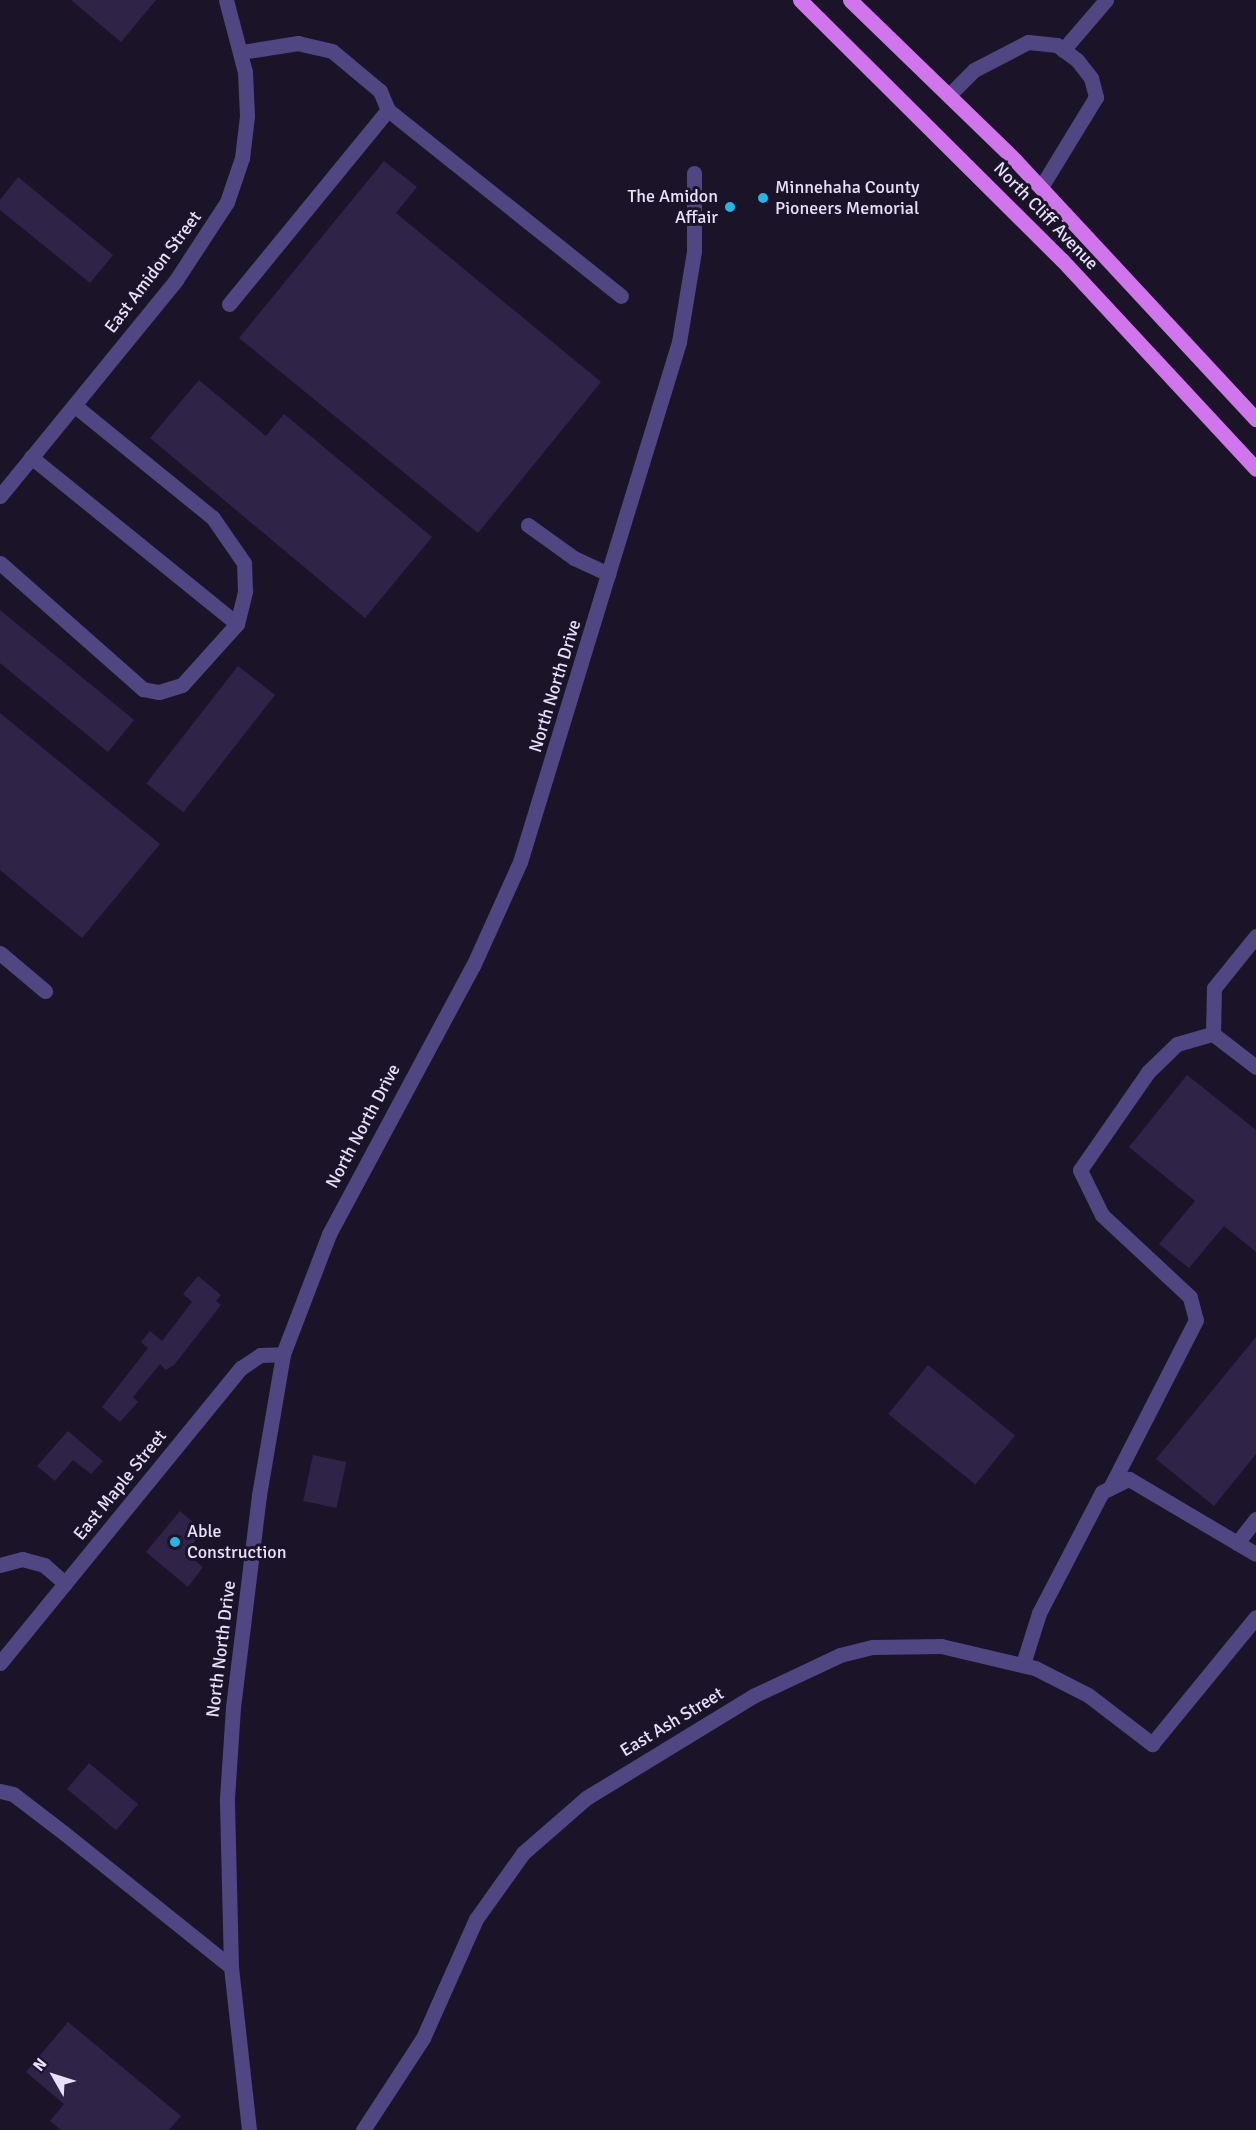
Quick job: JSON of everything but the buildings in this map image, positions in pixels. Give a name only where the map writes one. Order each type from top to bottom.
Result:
[{"type":"main road","name":"North Cliff Avenue","points":[[800,0],[1047,244],[1256,469]]},
{"type":"main road","name":"North Cliff Avenue","points":[[850,0],[1041,187],[1256,419]]},
{"type":"street","name":"East Amidon Street","points":[[0,496],[191,260],[227,202],[245,140],[247,96],[241,52],[226,0]]},
{"type":"street","points":[[1063,50],[1106,0]]},
{"type":"street","points":[[949,95],[974,70],[1028,42],[1057,45],[1063,50],[1091,78],[1096,97],[1041,187]]},
{"type":"street","points":[[241,52],[298,43],[332,51],[381,91],[388,110],[621,296]]},
{"type":"street","points":[[229,304],[388,110]]},
{"type":"street","name":"North North Drive","points":[[249,2130],[231,1967],[226,1842],[233,1707],[259,1495],[283,1354],[328,1234],[502,906],[552,765],[688,304],[694,251],[694,173]]},
{"type":"street","points":[[0,563],[143,689],[159,692],[182,685],[237,624],[245,591],[244,563],[213,518],[74,405]]},
{"type":"street","points":[[32,457],[237,624]]},
{"type":"street","points":[[528,525],[567,554],[609,574]]},
{"type":"street","points":[[1213,1034],[1214,988],[1256,936]]},
{"type":"street","points":[[0,953],[45,991]]},
{"type":"street","points":[[1213,1034],[1256,1067]]},
{"type":"street","points":[[1110,1488],[1196,1320],[1190,1297],[1102,1215],[1080,1170],[1148,1072],[1177,1044],[1213,1034]]},
{"type":"street","name":"East Maple Street","points":[[3,1652],[65,1583],[241,1368],[260,1355],[283,1354]]},
{"type":"street","points":[[1023,1664],[1039,1613],[1102,1492],[1129,1479],[1256,1554]]},
{"type":"street","points":[[1238,1543],[1256,1519]]},
{"type":"street","points":[[0,1565],[22,1559],[44,1565],[65,1583]]},
{"type":"street","name":"East Ash Street","points":[[363,2130],[423,2038],[458,1955],[491,1895],[540,1833],[586,1798],[753,1696],[840,1655],[873,1647],[910,1645],[974,1651],[1023,1664],[1088,1695],[1152,1744],[1256,1617]]},
{"type":"street","points":[[0,1791],[13,1794],[231,1967]]},
{"type":"place","name":"Minnehaha County Pioneers Memorial","points":[[763,198]]},
{"type":"place","name":"The Amidon Affair","points":[[730,207]]},
{"type":"place","name":"Able Construction","points":[[175,1542]]}]
